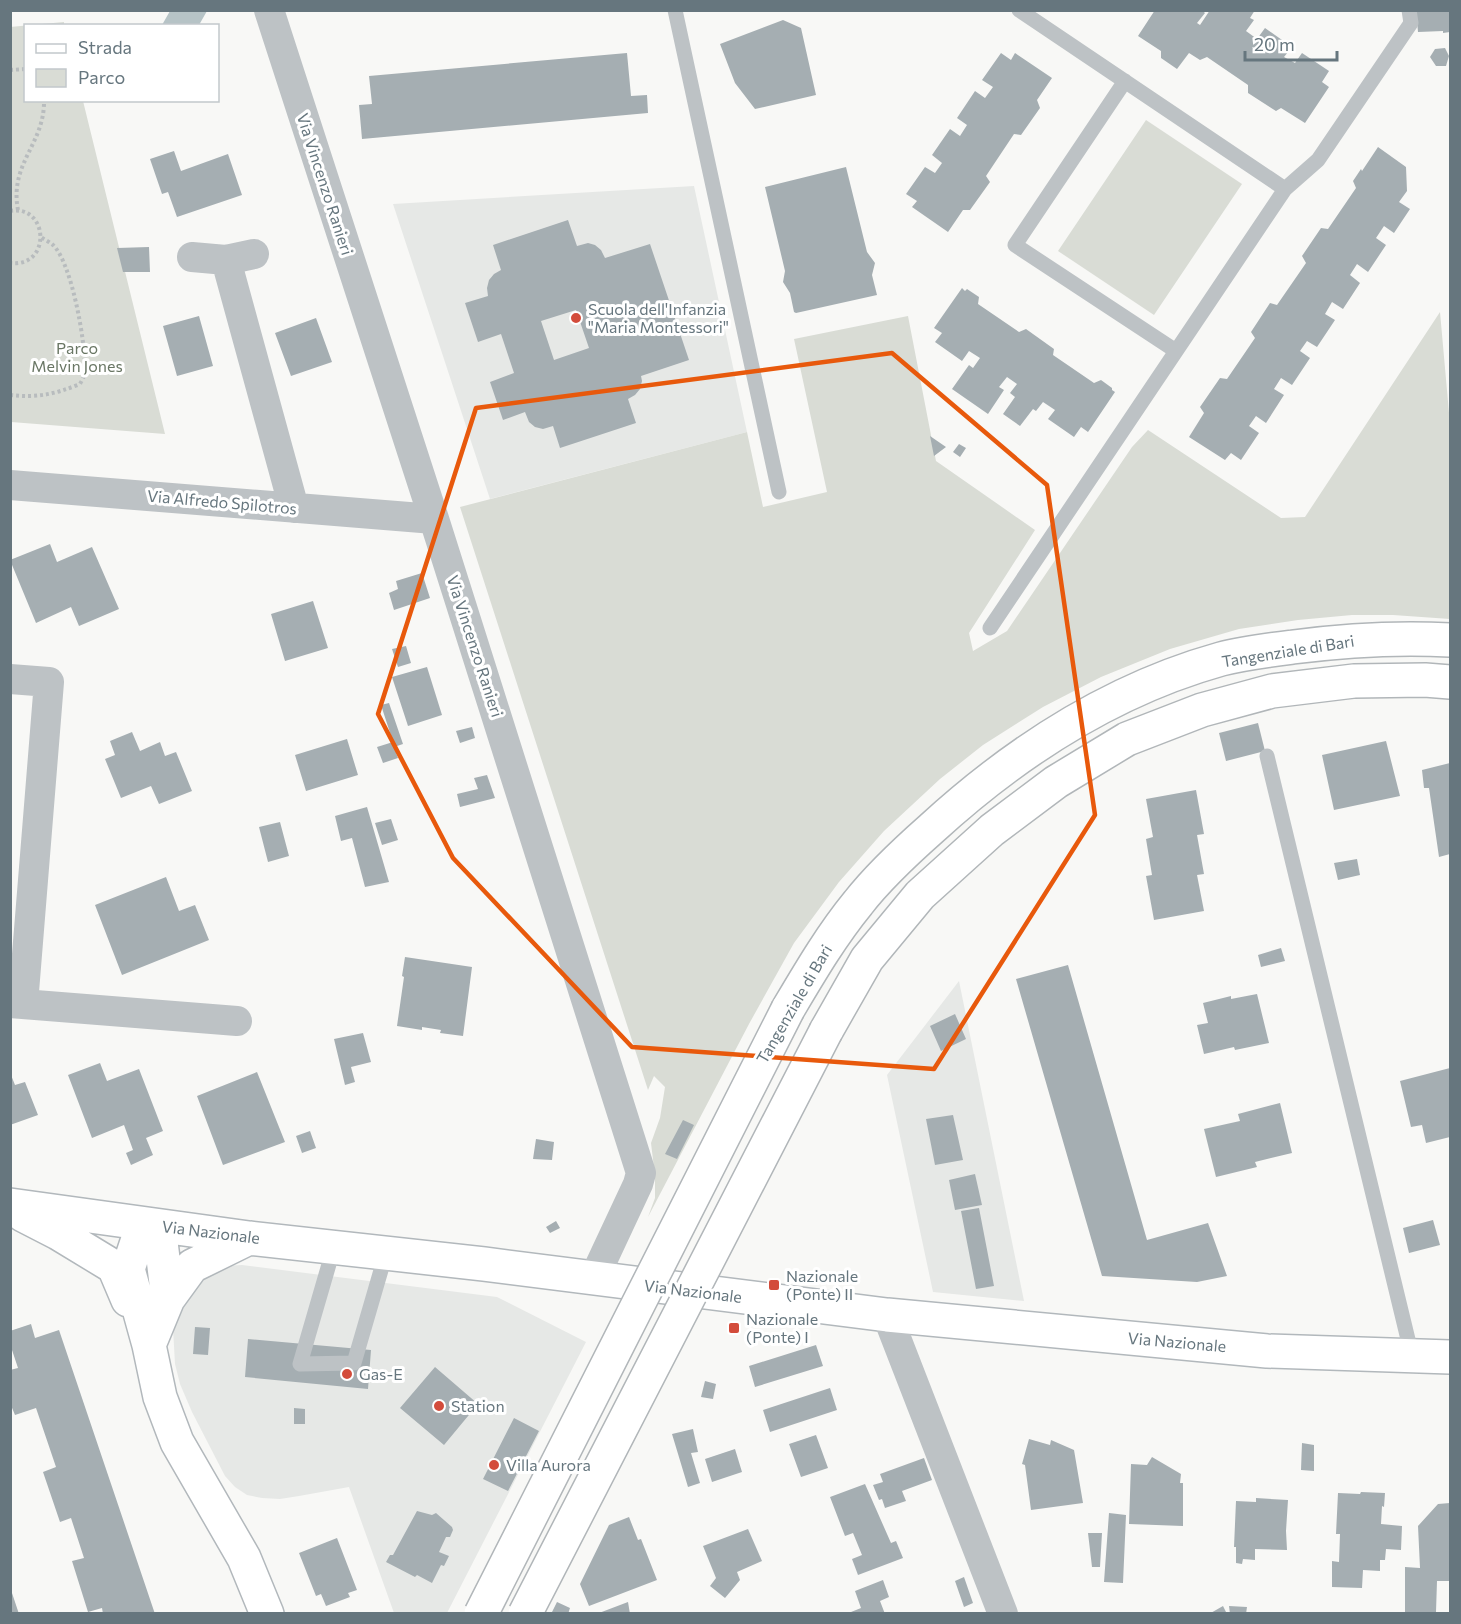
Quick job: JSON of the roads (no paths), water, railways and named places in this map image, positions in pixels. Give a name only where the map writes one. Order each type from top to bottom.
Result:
[{"type":"main road","name":"Tangenziale di Bari","points":[[481,1614],[788,1009],[821,952],[859,901],[907,850],[963,799],[1019,756],[1070,723],[1131,692],[1173,675],[1222,659],[1343,640],[1410,638],[1450,640]]},
{"type":"main road","points":[[525,1614],[826,1031],[867,959],[920,895],[1001,823],[1056,782],[1127,739],[1202,710],[1272,691],[1354,681],[1450,682]]},
{"type":"main road","name":"Via Nazionale","points":[[10,1207],[249,1238],[496,1265],[887,1316],[1267,1351],[1450,1357]]},
{"type":"main road","points":[[10,1207],[114,1267],[149,1345]]},
{"type":"main road","points":[[168,1299],[159,1226],[138,1239],[128,1269],[149,1345],[160,1397],[177,1442],[244,1558],[267,1614]]},
{"type":"main road","points":[[149,1345],[168,1299],[192,1266],[249,1238]]},
{"type":"street","name":"Via Vincenzo Ranieri","points":[[269,10],[434,519],[641,1173],[639,1184],[594,1278]]},
{"type":"street","points":[[192,257],[240,257],[294,508]]},
{"type":"street","name":"Via Alfredo Spilotros","points":[[10,485],[434,519]]},
{"type":"street","points":[[10,679],[49,682],[17,1003],[237,1021]]},
{"type":"street","points":[[887,1316],[1003,1614]]},
{"type":"lane","points":[[675,10],[779,492]]},
{"type":"lane","points":[[1019,10],[1285,189]]},
{"type":"lane","points":[[990,628],[1285,189],[1318,160],[1411,23],[1409,10]]},
{"type":"lane","points":[[1125,81],[1015,245],[1176,351]]},
{"type":"lane","points":[[1267,756],[1412,1356]]},
{"type":"lane","points":[[334,1246],[300,1364],[354,1364],[386,1253]]},
{"type":"place","name":"Scuola dell'Infanzia \"Maria Montessori\"","points":[[576,318]]},
{"type":"place","name":"Nazionale (Ponte) II","points":[[774,1285]]},
{"type":"place","name":"Nazionale (Ponte) I","points":[[734,1328]]},
{"type":"place","name":"Gas-E","points":[[347,1374]]},
{"type":"place","name":"Station","points":[[439,1406]]},
{"type":"place","name":"Villa Aurora","points":[[494,1465]]},
{"type":"park label","name":"Parco Melvin Jones","points":[[77,357]]}]
